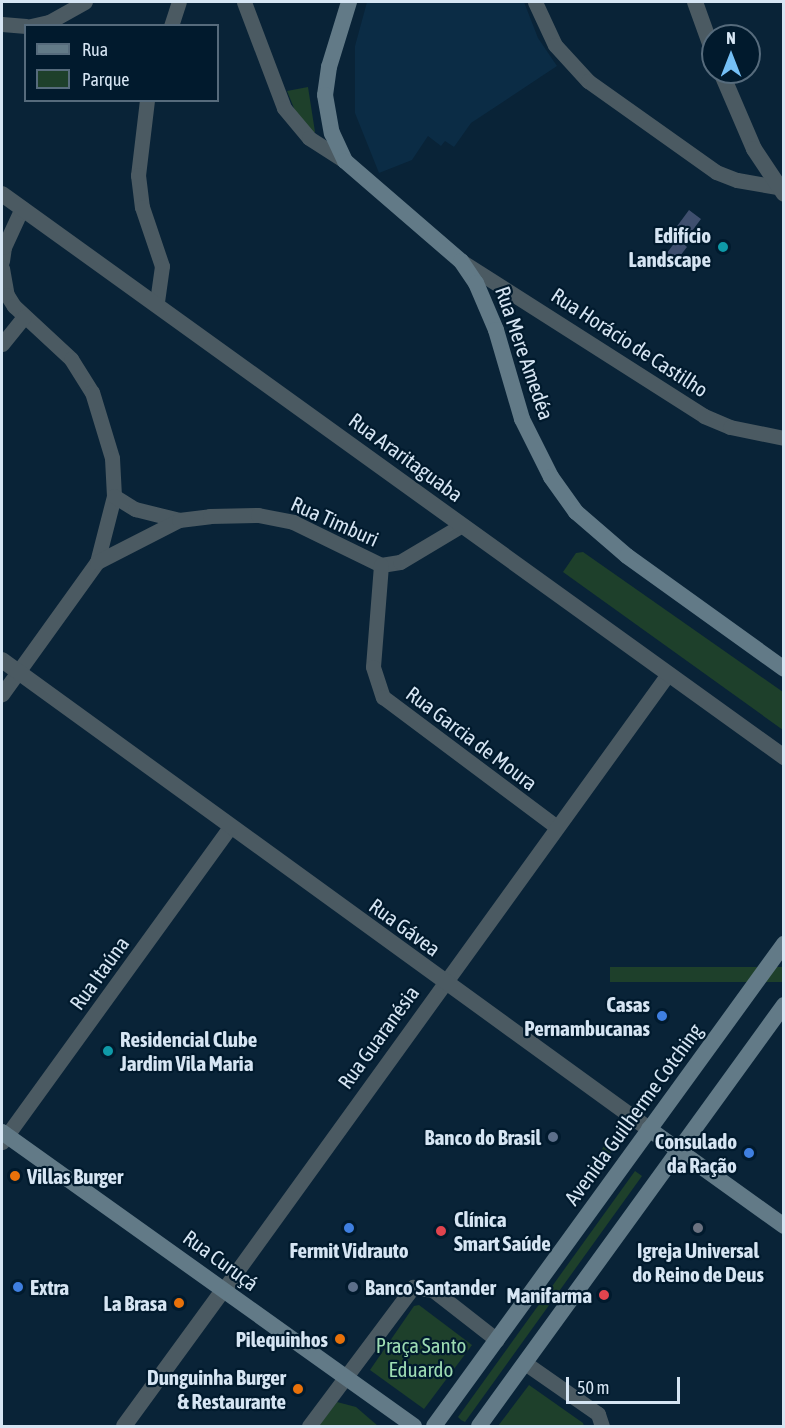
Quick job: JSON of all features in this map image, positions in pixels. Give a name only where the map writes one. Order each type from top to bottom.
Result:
[{"type":"main road","name":"Rua Mere Amedéa","points":[[349,2],[329,67],[325,95],[332,133],[345,161],[461,261],[486,303],[513,397],[526,428],[576,512],[627,556],[783,669]]},
{"type":"main road","name":"Avenida Guilherme Cotching","points":[[434,1426],[783,944]]},
{"type":"main road","points":[[479,1426],[783,1005]]},
{"type":"main road","name":"Rua Gávea","points":[[649,1129],[783,1226]]},
{"type":"main road","name":"Rua Curuçá","points":[[3,1137],[224,1289],[414,1426]]},
{"type":"main road","points":[[380,1402],[391,1426]]},
{"type":"street","points":[[40,24],[49,22],[85,2]]},
{"type":"street","points":[[172,24],[179,2]]},
{"type":"street","points":[[244,2],[284,108],[309,138],[345,161]]},
{"type":"street","points":[[535,2],[555,45],[588,81],[716,172],[780,191]]},
{"type":"street","points":[[695,2],[703,24]]},
{"type":"street","points":[[2,24],[24,26]]},
{"type":"street","points":[[726,84],[754,149],[780,191]]},
{"type":"street","points":[[147,102],[138,175],[142,207],[162,266],[157,302]]},
{"type":"street","name":"Rua Araritaguaba","points":[[2,194],[157,302],[783,757]]},
{"type":"street","points":[[2,261],[4,247],[22,208]]},
{"type":"street","name":"Rua Horácio de Castilho","points":[[461,261],[704,416],[730,427],[783,438]]},
{"type":"street","points":[[2,268],[7,295],[24,316],[71,359],[92,392],[112,458],[114,496],[97,562],[2,694]]},
{"type":"street","points":[[2,344],[24,316]]},
{"type":"street","points":[[114,496],[135,508],[179,520]]},
{"type":"street","name":"Rua Timburi","points":[[179,520],[234,513],[276,517],[306,526],[381,566],[400,562],[462,525]]},
{"type":"street","points":[[97,562],[179,520]]},
{"type":"street","name":"Rua Garcia de Moura","points":[[381,566],[373,667],[383,697],[557,827]]},
{"type":"street","name":"Rua Gávea","points":[[2,660],[445,984],[649,1129]]},
{"type":"street","name":"Rua Guaranésia","points":[[124,1426],[668,674]]},
{"type":"street","name":"Rua Itaúna","points":[[3,1137],[230,827]]},
{"type":"street","points":[[309,1426],[413,1287],[433,1290],[497,1340]]},
{"type":"street","points":[[525,1363],[598,1414],[602,1426]]},
{"type":"shaded area","points":[[367,2],[524,2],[538,38],[557,66],[471,123],[454,147],[445,141],[441,146],[428,136],[412,160],[379,173],[355,113],[355,46]]},
{"type":"shaded area","points":[[689,210],[701,219],[683,243],[687,247],[677,260],[667,253],[678,238],[672,233]]},
{"type":"green space","points":[[308,87],[315,132],[310,133],[300,123],[287,91]]},
{"type":"green space","points":[[583,552],[783,692],[783,730],[563,572],[576,553]]},
{"type":"green space","points":[[610,967],[783,967],[783,982],[610,982]]},
{"type":"green space","points":[[604,1146],[612,1151],[587,1190],[580,1185]]},
{"type":"green space","points":[[635,1171],[642,1176],[465,1422],[461,1420],[458,1417]]},
{"type":"green space","name":"Praça Santo Eduardo","points":[[419,1305],[472,1345],[424,1409],[370,1370],[414,1306]]},
{"type":"green space","name":"Praça Santo Eduardo","points":[[529,1385],[583,1423],[584,1426],[498,1426]]},
{"type":"green space","name":"Praça Santo Eduardo","points":[[337,1402],[356,1407],[378,1426],[318,1426]]},
{"type":"place","name":"Edifício Landscape","points":[[723,247]]},
{"type":"place","name":"Casas Pernambucanas","points":[[662,1016]]},
{"type":"place","name":"Residencial Clube Jardim Vila Maria","points":[[108,1051]]},
{"type":"place","name":"Banco do Brasil","points":[[553,1137]]},
{"type":"place","name":"Consulado da Ração","points":[[749,1153]]},
{"type":"place","name":"Villas Burger","points":[[15,1176]]},
{"type":"place","name":"Fermit Vidrauto","points":[[349,1228]]},
{"type":"place","name":"Igreja Universal do Reino de Deus","points":[[698,1228]]},
{"type":"place","name":"Clínica Smart Saúde","points":[[441,1231]]},
{"type":"place","name":"Extra","points":[[18,1287]]},
{"type":"place","name":"Banco Santander","points":[[353,1287]]},
{"type":"place","name":"Manifarma","points":[[604,1295]]},
{"type":"place","name":"La Brasa","points":[[179,1303]]},
{"type":"place","name":"Pilequinhos","points":[[340,1339]]},
{"type":"place","name":"Dunguinha Burger & Restaurante","points":[[298,1389]]}]
